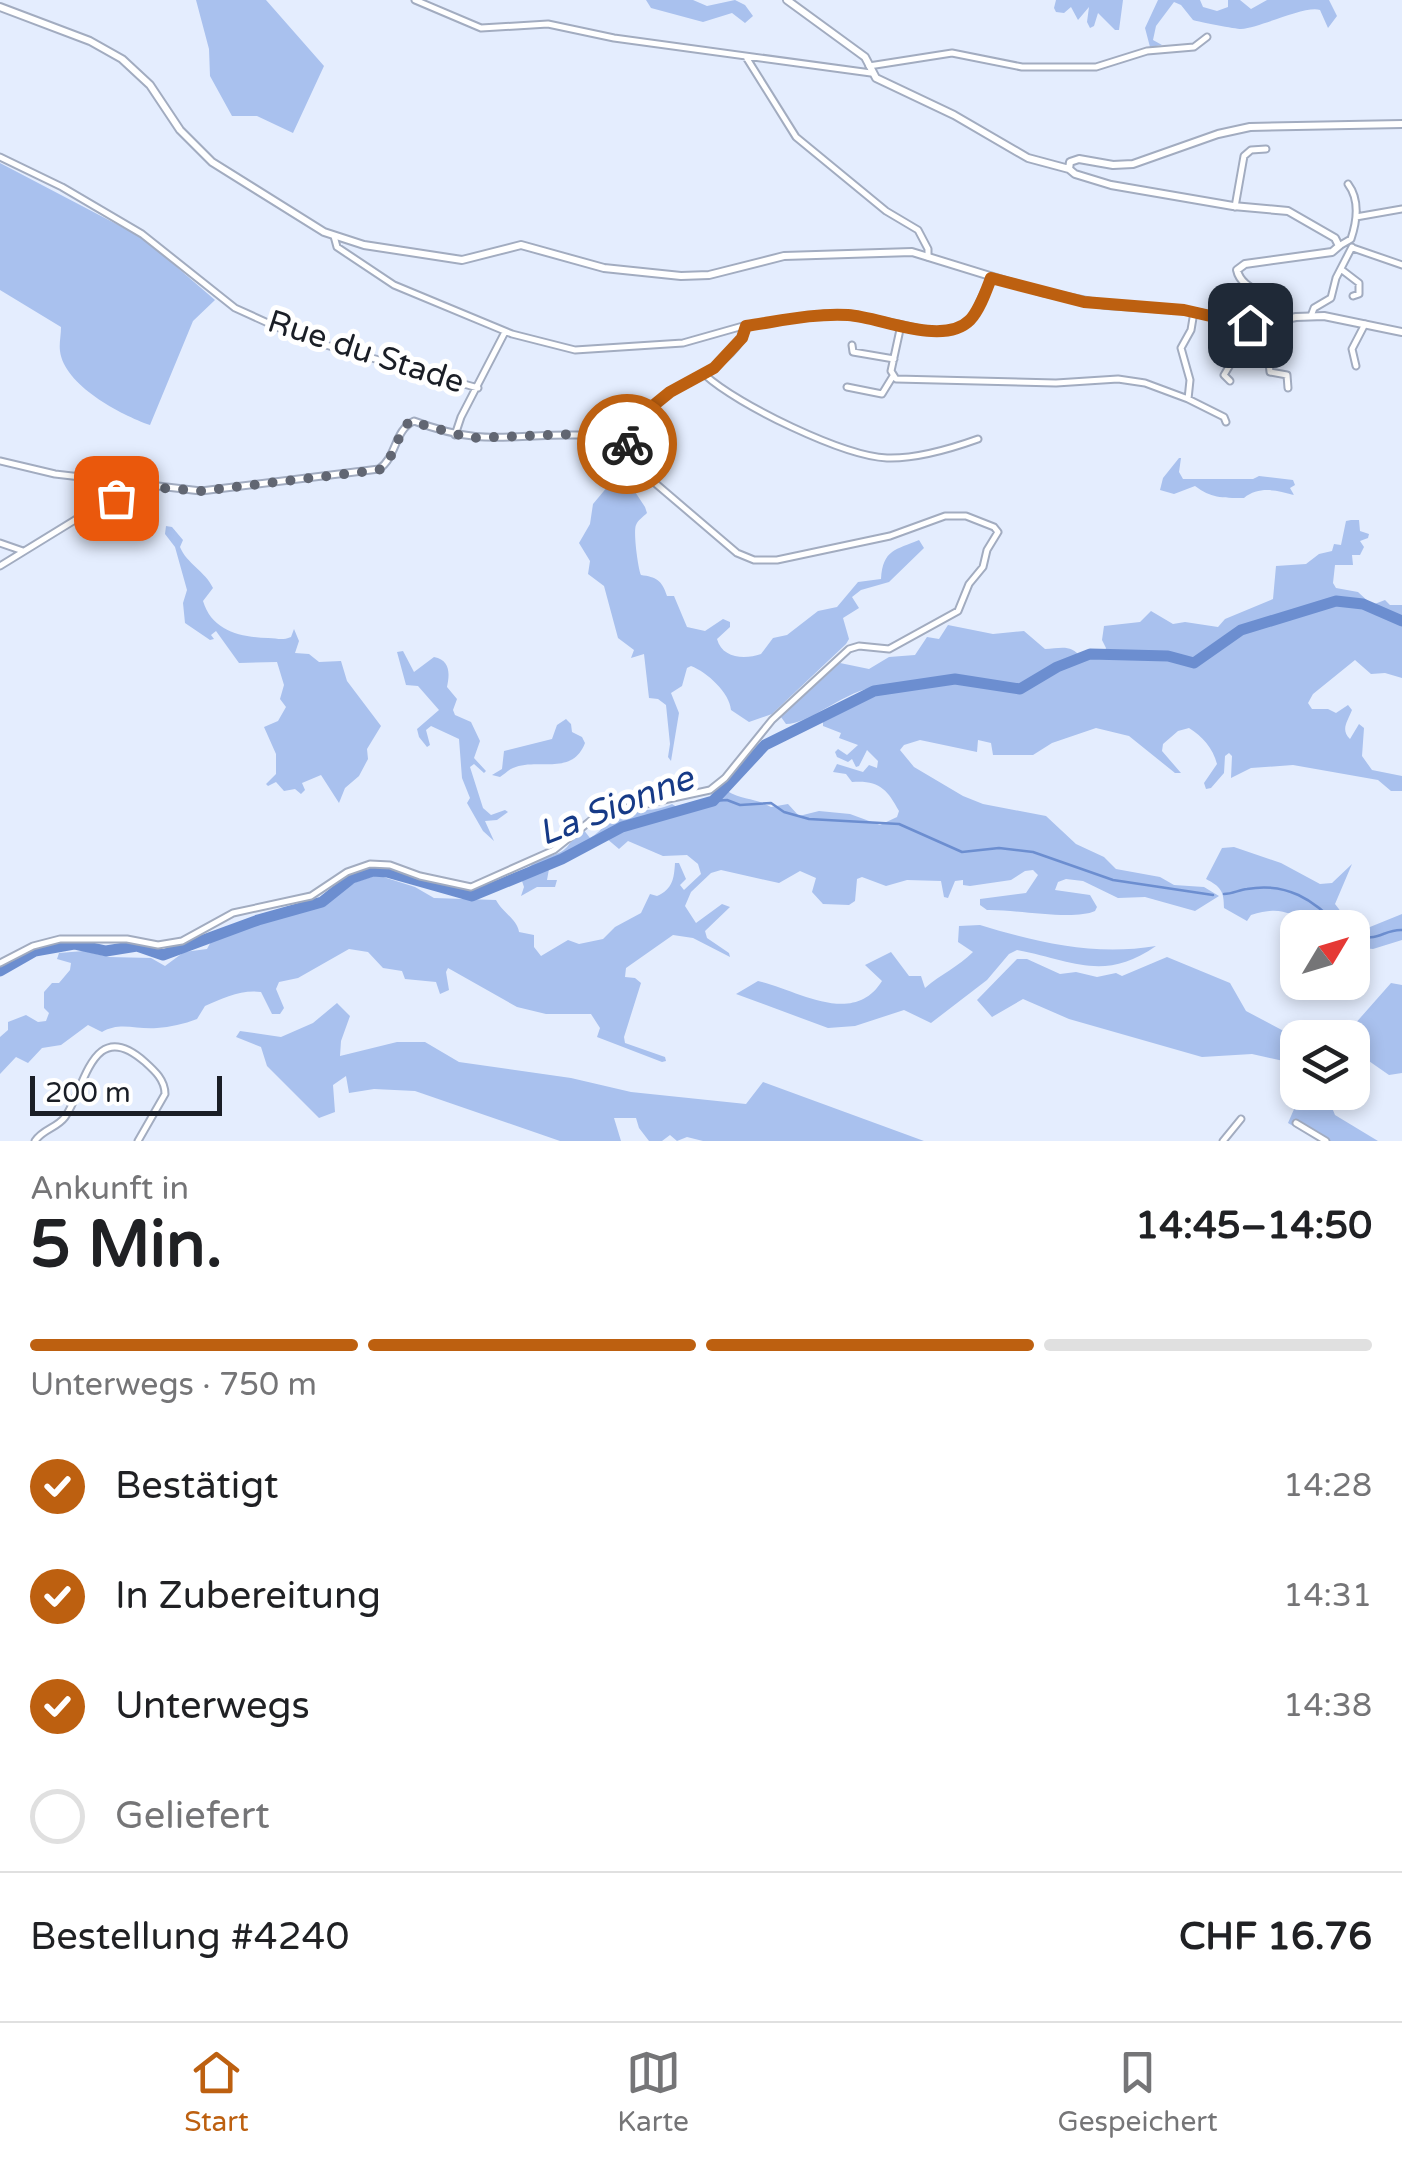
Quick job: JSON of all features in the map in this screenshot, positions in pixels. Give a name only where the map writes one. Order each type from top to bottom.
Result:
[{"type":"street","points":[[414,0],[481,28],[548,24],[746,57],[870,69],[952,52],[1022,67],[1099,67],[1147,50],[1194,48],[1207,37]]},
{"type":"street","points":[[787,0],[862,55],[884,82],[962,119],[1022,155],[1106,184],[1288,212],[1346,245],[1402,265]]},
{"type":"street","points":[[0,7],[100,45],[122,58],[150,84],[180,130],[204,156],[334,236],[364,245],[452,259],[469,259],[521,245],[604,268],[667,275],[709,275],[765,259],[792,256],[906,252],[1084,302],[1194,312],[1242,324],[1311,316],[1402,332]]},
{"type":"street","points":[[746,57],[796,138],[886,211],[918,230],[928,246],[928,256]]},
{"type":"street","points":[[1068,168],[1077,158],[1122,166],[1142,162],[1250,126],[1402,124]]},
{"type":"street","points":[[1235,206],[1244,156],[1250,150],[1266,150]]},
{"type":"street","name":"Rue du Stade","points":[[0,157],[62,187],[142,234],[235,308],[301,338],[478,388],[505,332]]},
{"type":"street","points":[[1286,319],[1278,303],[1240,280],[1238,268],[1264,260],[1332,252],[1346,245],[1356,217],[1356,202],[1348,184]]},
{"type":"street","points":[[1356,217],[1402,209]]},
{"type":"street","points":[[334,236],[337,247],[394,285],[505,332],[562,348],[604,350],[683,343],[746,326],[825,314],[860,316],[935,331],[962,326],[973,316],[991,278]]},
{"type":"street","points":[[1311,316],[1314,308],[1332,298],[1346,245]]},
{"type":"street","points":[[1342,270],[1359,283],[1359,294],[1352,296]]},
{"type":"street","points":[[1188,399],[1190,380],[1181,348],[1191,330],[1194,312]]},
{"type":"street","points":[[1356,366],[1352,350],[1365,323]]},
{"type":"street","points":[[1264,324],[1270,372],[1286,374],[1288,388]]},
{"type":"street","points":[[0,964],[33,946],[60,939],[132,939],[158,945],[182,941],[233,913],[284,904],[313,894],[350,870],[370,864],[390,865],[472,887],[554,850],[603,812],[710,790],[730,772],[772,720],[850,649],[889,649],[958,610],[998,532],[994,526],[955,515],[937,517],[890,536],[777,560],[754,560],[737,553],[655,483],[639,446],[645,420],[658,399],[705,375],[742,338],[746,326]]},
{"type":"street","points":[[847,387],[882,394],[893,376],[901,326]]},
{"type":"street","points":[[1230,381],[1224,376],[1225,370],[1240,347],[1267,340]]},
{"type":"street","points":[[852,345],[853,352],[894,359]]},
{"type":"street","points":[[705,375],[752,409],[881,458],[909,456],[978,438]]},
{"type":"street","points":[[893,376],[1056,384],[1118,379],[1145,383],[1188,399],[1224,416],[1226,422]]},
{"type":"street","points":[[455,435],[478,388]]},
{"type":"street","points":[[0,462],[38,472],[201,491],[379,470],[386,465],[402,429],[410,421],[455,435],[493,440],[595,436],[639,446]]},
{"type":"street","points":[[0,566],[96,507],[134,491],[136,486]]},
{"type":"street","points":[[0,543],[23,551]]},
{"type":"street","points":[[35,1141],[65,1117],[90,1062],[102,1052],[114,1049],[131,1050],[154,1070],[165,1087],[138,1141]]},
{"type":"street","points":[[1223,1141],[1241,1119]]},
{"type":"street","points":[[1296,1123],[1326,1141]]},
{"type":"shaded area","points":[[196,0],[266,0],[324,66],[293,133],[257,116],[232,116],[210,76],[209,49]]},
{"type":"shaded area","points":[[646,0],[693,0],[707,6],[735,0],[753,16],[745,23],[732,13],[703,22],[651,8]]},
{"type":"shaded area","points":[[1056,0],[1123,0],[1119,30],[1098,13],[1090,28],[1089,7],[1078,20],[1071,7],[1064,13],[1056,12]]},
{"type":"shaded area","points":[[1158,0],[1200,0],[1203,7],[1217,11],[1228,7],[1228,0],[1240,0],[1251,9],[1267,0],[1329,0],[1337,16],[1328,28],[1320,10],[1313,9],[1241,29],[1193,20],[1174,2],[1156,26],[1153,40],[1162,45],[1150,47],[1145,28]]},
{"type":"shaded area","points":[[0,163],[143,238],[215,300],[193,321],[150,425],[124,414],[83,387],[64,364],[61,327],[0,290]]},
{"type":"shaded area","points":[[602,457],[613,469],[620,469],[647,513],[635,529],[641,575],[658,580],[667,596],[674,596],[687,627],[705,631],[723,619],[730,622],[730,627],[717,639],[734,656],[761,654],[773,638],[787,635],[818,611],[837,607],[858,582],[881,579],[888,556],[897,549],[919,540],[924,548],[889,582],[861,590],[852,597],[859,608],[843,618],[849,639],[846,644],[772,714],[749,722],[731,710],[727,697],[710,678],[691,666],[687,668],[682,686],[671,693],[679,713],[671,761],[666,705],[649,698],[644,654],[631,658],[634,650],[618,638],[604,586],[588,574],[590,561],[579,543],[590,524],[593,504],[613,480],[609,473],[591,465]]},
{"type":"shaded area","points":[[1179,458],[1183,479],[1259,476],[1293,480],[1295,485],[1290,488],[1294,495],[1268,490],[1244,498],[1223,497],[1195,486],[1174,494],[1160,490],[1163,478]]},
{"type":"shaded area","points":[[1359,520],[1360,531],[1369,534],[1368,538],[1360,541],[1364,547],[1360,555],[1352,555],[1353,565],[1335,565],[1333,583],[1336,588],[1358,592],[1372,605],[1385,600],[1390,605],[1402,605],[1402,678],[1371,674],[1355,660],[1313,694],[1308,703],[1312,709],[1336,713],[1348,705],[1352,710],[1347,735],[1350,739],[1359,724],[1364,728],[1362,756],[1372,770],[1402,776],[1402,791],[1391,791],[1378,780],[1293,765],[1251,768],[1231,778],[1229,753],[1225,756],[1224,773],[1206,789],[1204,783],[1217,764],[1206,743],[1189,728],[1178,731],[1163,744],[1162,751],[1181,773],[1175,773],[1129,736],[1096,728],[1052,743],[1033,755],[993,755],[991,743],[978,740],[977,752],[920,740],[900,750],[914,767],[963,796],[983,804],[1046,816],[1076,844],[1104,857],[1116,869],[1160,877],[1174,885],[1204,887],[1219,896],[1195,911],[1145,897],[1118,898],[1083,881],[1066,879],[1058,882],[1055,890],[1090,895],[1097,907],[1095,911],[1058,915],[987,910],[980,905],[980,899],[1026,893],[1038,875],[1033,870],[1011,880],[970,886],[963,885],[963,880],[955,881],[948,898],[944,897],[941,881],[907,880],[886,886],[862,877],[857,879],[855,901],[849,905],[823,904],[812,892],[816,878],[800,871],[779,883],[721,870],[711,873],[691,892],[685,906],[696,923],[722,904],[730,907],[705,931],[707,938],[730,957],[693,938],[673,935],[626,968],[625,977],[641,983],[625,1043],[665,1057],[666,1061],[597,1037],[600,1028],[591,1014],[546,1014],[517,1007],[448,968],[449,990],[440,994],[436,982],[405,979],[402,971],[383,968],[368,952],[349,949],[298,978],[279,982],[276,989],[284,1008],[280,1014],[272,1014],[261,992],[247,992],[205,1006],[197,1019],[177,1025],[115,1027],[102,1032],[88,1025],[61,1045],[42,1048],[28,1063],[16,1057],[0,1074],[0,1037],[8,1030],[8,1022],[26,1015],[38,1022],[46,1021],[49,1013],[44,1008],[44,992],[70,970],[71,963],[57,959],[59,953],[84,951],[109,957],[151,958],[165,966],[184,952],[207,949],[215,934],[306,911],[356,882],[377,875],[415,887],[434,898],[496,900],[519,932],[534,935],[534,947],[541,956],[568,940],[579,944],[603,939],[615,927],[641,913],[650,894],[657,896],[666,890],[675,863],[679,863],[686,879],[680,885],[684,890],[701,874],[698,864],[687,855],[663,856],[628,841],[619,849],[606,838],[549,869],[547,880],[557,880],[555,887],[537,887],[521,896],[522,881],[509,883],[510,880],[537,861],[564,850],[583,829],[590,838],[622,812],[672,804],[694,810],[727,791],[771,807],[788,804],[799,816],[819,811],[850,814],[880,825],[897,817],[899,811],[881,788],[852,782],[846,774],[833,772],[837,764],[863,772],[869,765],[877,768],[878,761],[867,750],[856,767],[852,759],[848,762],[837,757],[838,749],[847,755],[858,745],[823,726],[828,715],[870,696],[870,688],[795,723],[786,724],[781,717],[840,663],[869,669],[889,657],[915,655],[927,637],[939,639],[948,625],[993,634],[1024,631],[1045,649],[1069,649],[1081,658],[1103,657],[1104,626],[1140,622],[1151,611],[1173,624],[1218,627],[1225,619],[1273,599],[1276,566],[1306,564],[1319,554],[1332,551],[1334,544],[1341,545],[1346,521]]},
{"type":"shaded area","points":[[166,526],[172,527],[183,540],[183,553],[213,588],[203,601],[220,626],[247,636],[280,639],[291,637],[294,629],[299,641],[295,653],[309,654],[319,662],[341,661],[347,681],[381,726],[367,749],[368,759],[359,776],[345,788],[339,803],[321,775],[302,783],[305,790],[301,794],[295,789],[284,791],[276,782],[266,784],[276,774],[276,754],[264,727],[278,721],[286,707],[280,699],[284,685],[277,662],[239,663],[216,631],[210,640],[185,623],[183,603],[187,590],[175,547],[165,534]]},
{"type":"shaded area","points":[[403,651],[414,672],[434,657],[446,664],[447,687],[457,699],[455,715],[471,722],[480,741],[474,758],[486,771],[474,764],[470,767],[483,808],[491,815],[508,812],[497,820],[485,821],[494,841],[483,831],[467,803],[470,798],[462,778],[459,739],[431,726],[426,730],[430,745],[427,747],[419,737],[417,729],[439,710],[418,686],[406,685],[397,652]]},
{"type":"shaded area","points":[[566,719],[572,732],[585,743],[572,760],[522,765],[500,777],[492,775],[502,769],[504,751],[552,739],[557,725]]},
{"type":"shaded area","points":[[1234,847],[1281,863],[1320,884],[1332,883],[1352,864],[1335,904],[1340,910],[1280,910],[1251,915],[1247,921],[1224,908],[1221,890],[1206,879],[1222,848]]},
{"type":"shaded area","points":[[1402,914],[1402,940],[1373,949],[1370,927]]},
{"type":"shaded area","points":[[980,925],[1067,946],[1156,946],[1137,957],[1104,966],[1017,950],[987,980],[931,1023],[904,1010],[855,1026],[828,1028],[736,994],[758,981],[823,1002],[856,1002],[870,995],[882,981],[865,965],[891,952],[909,976],[921,976],[925,988],[973,952],[958,942],[959,926]]},
{"type":"shaded area","points":[[1167,957],[1230,983],[1246,1011],[1280,1029],[1280,1060],[1252,1054],[1202,1057],[1069,1019],[1023,999],[992,1017],[977,1000],[1017,959],[1027,959],[1060,974],[1122,976]]},
{"type":"shaded area","points":[[1391,983],[1402,985],[1402,1073],[1389,1075],[1370,1062],[1370,1020],[1358,1020]]},
{"type":"shaded area","points":[[337,1003],[350,1016],[340,1056],[397,1042],[425,1042],[459,1062],[571,1078],[631,1092],[746,1104],[763,1082],[924,1141],[703,1141],[687,1137],[677,1141],[670,1135],[662,1141],[649,1141],[636,1118],[614,1118],[621,1141],[560,1141],[415,1091],[374,1089],[349,1093],[346,1076],[333,1085],[335,1112],[319,1118],[267,1066],[261,1047],[236,1037],[240,1031],[281,1037],[313,1023]]},
{"type":"shaded area","points":[[1294,1110],[1333,1110],[1378,1141],[1319,1141],[1288,1123]]},
{"type":"waterway","name":"La Sionne","points":[[0,971],[35,951],[74,944],[106,951],[137,946],[163,955],[258,920],[322,902],[352,878],[373,871],[472,896],[562,859],[622,827],[713,801],[765,745],[874,691],[955,679],[1020,689],[1057,667],[1090,654],[1168,656],[1194,663],[1241,630],[1336,601],[1363,604],[1402,621]]},
{"type":"waterway","points":[[713,801],[727,800],[740,805],[771,803],[784,812],[809,819],[899,824],[962,852],[999,848],[1033,852],[1113,880],[1213,895]]},
{"type":"waterway","points":[[1224,894],[1274,888],[1298,895],[1321,910]]},
{"type":"waterway","points":[[1370,937],[1402,930]]},
{"type":"way so far","points":[[116,498],[136,486],[201,491],[379,470],[386,465],[402,429],[410,421],[470,438],[576,434],[627,444]]},
{"type":"route","points":[[627,444],[639,446],[645,420],[658,399],[714,368],[746,333],[746,326],[829,314],[860,316],[930,331],[948,330],[962,326],[973,316],[991,278],[1084,302],[1184,310],[1250,325]]}]
